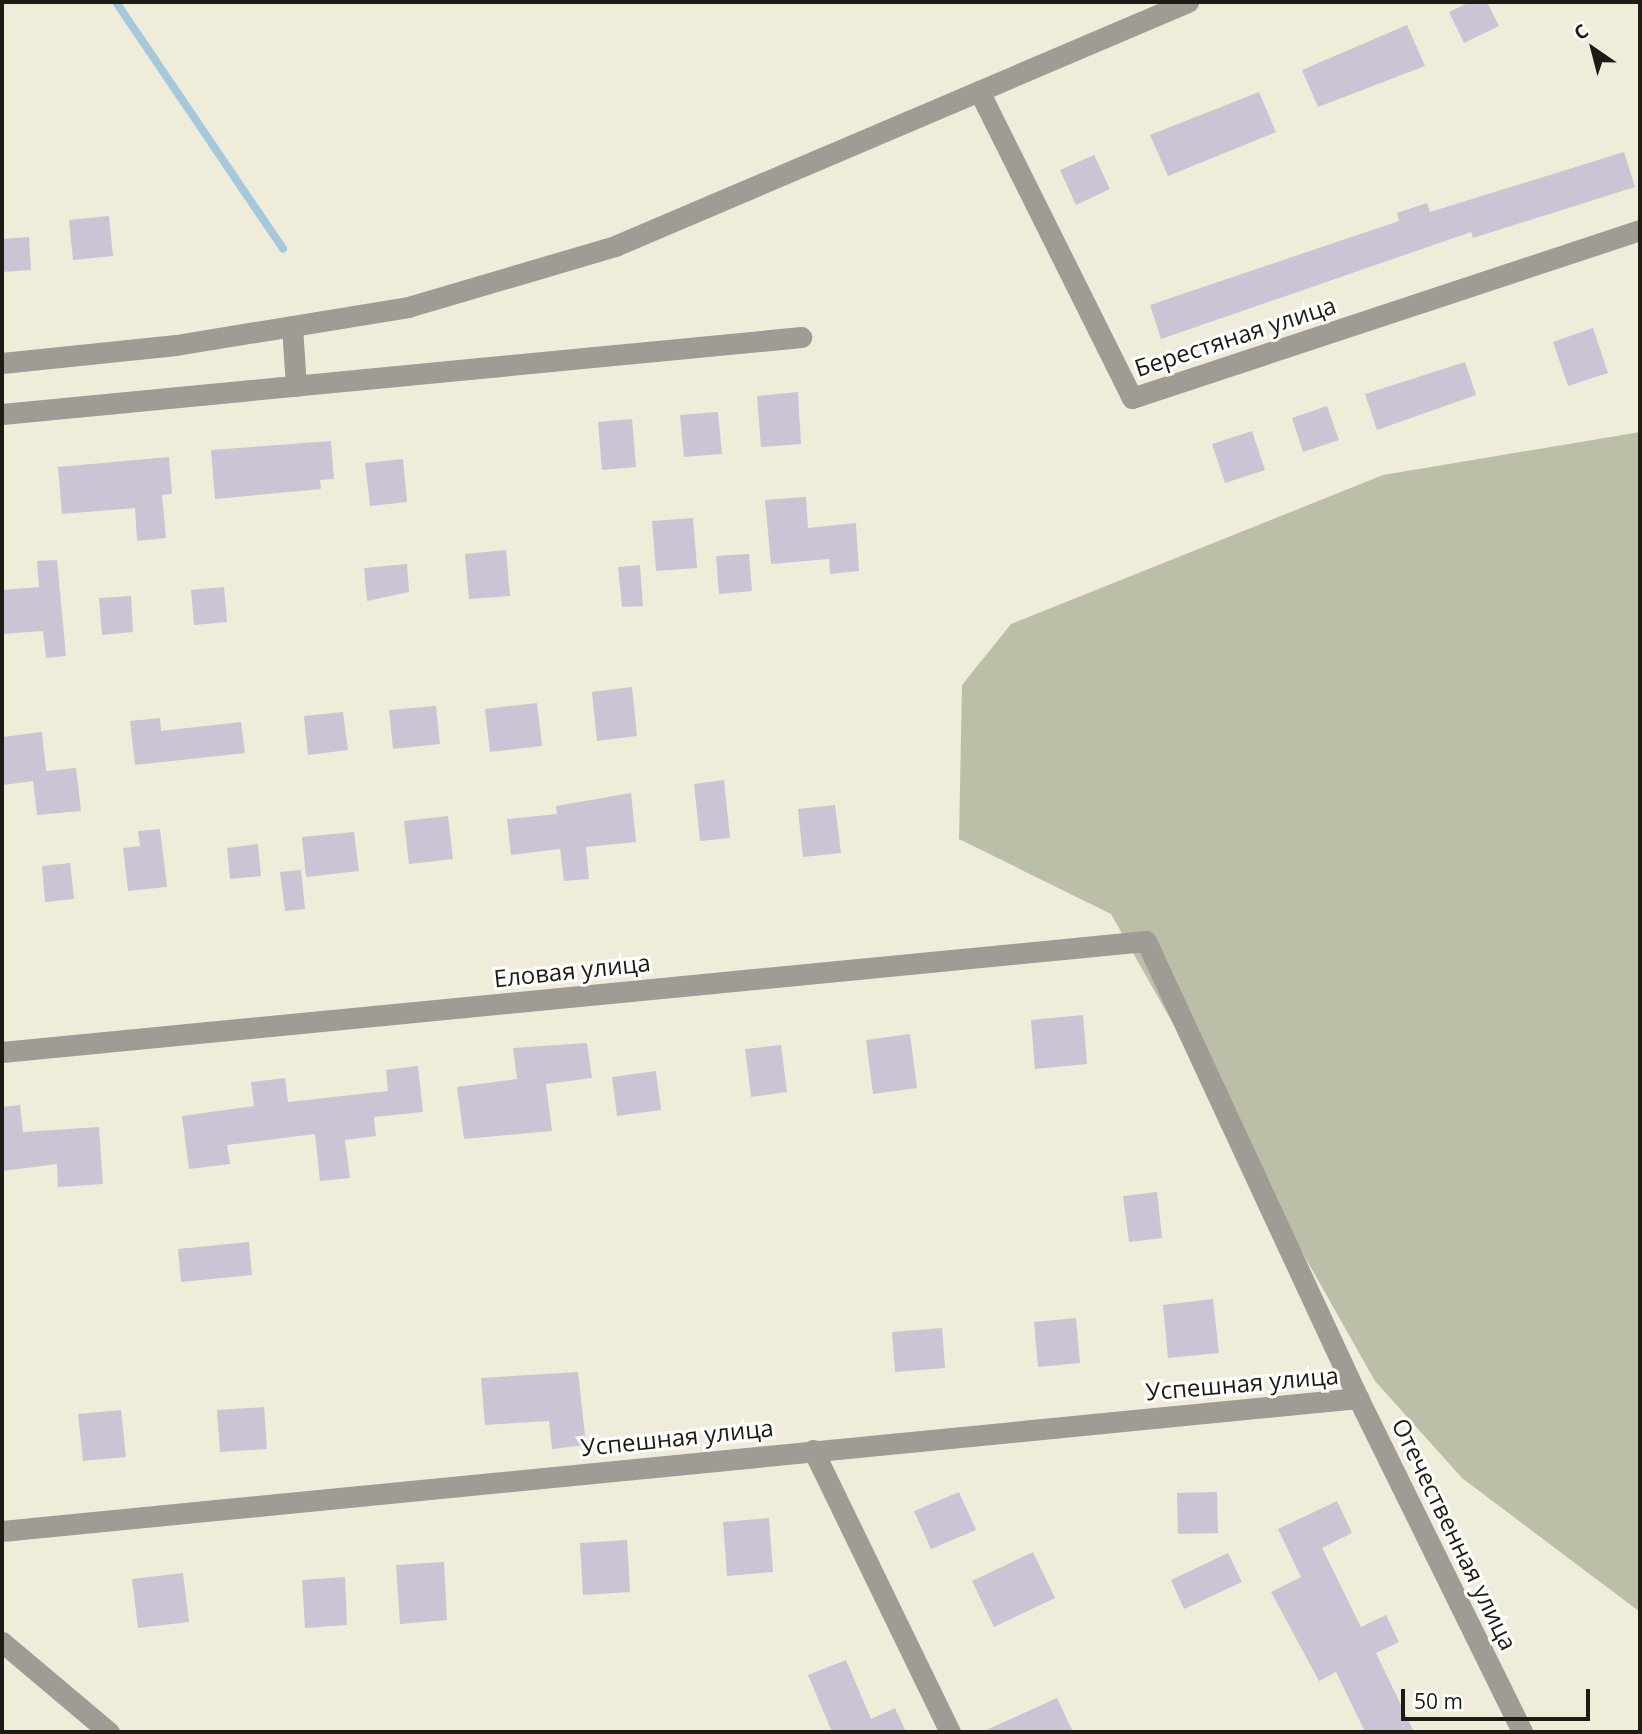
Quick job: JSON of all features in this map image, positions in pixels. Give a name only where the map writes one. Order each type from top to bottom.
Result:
[{"type":"street","points":[[2,363],[292,326],[408,307],[615,246],[1188,2]]},
{"type":"street","name":"Берестяная улица","points":[[979,91],[1132,398],[1640,230]]},
{"type":"street","points":[[292,326],[296,387]]},
{"type":"street","points":[[2,414],[801,337]]},
{"type":"street","name":"Еловая улица","points":[[2,1052],[1146,941]]},
{"type":"street","name":"Отечественная улица","points":[[1146,941],[1358,1398],[1522,1732]]},
{"type":"street","name":"Успешная улица","points":[[2,1531],[1358,1398]]},
{"type":"street","points":[[813,1450],[950,1732]]},
{"type":"street","points":[[2,1643],[109,1732]]},
{"type":"green space","points":[[1640,432],[1640,1612],[1462,1478],[1375,1381],[1111,914],[959,839],[962,685],[1011,624],[1383,475]]},
{"type":"building","points":[[1470,2],[1487,2],[1499,26],[1464,43],[1449,12]]},
{"type":"building","points":[[1407,25],[1425,66],[1318,107],[1302,70]]},
{"type":"building","points":[[1259,92],[1276,132],[1168,176],[1150,135]]},
{"type":"building","points":[[1624,152],[1635,187],[1473,238],[1471,232],[1161,339],[1150,305],[1399,221],[1397,213],[1427,203],[1430,212]]},
{"type":"building","points":[[1094,155],[1110,189],[1076,205],[1060,170]]},
{"type":"building","points":[[109,216],[113,256],[73,260],[69,220]]},
{"type":"building","points":[[29,237],[31,270],[2,272],[2,239]]},
{"type":"building","points":[[1593,328],[1608,373],[1568,386],[1553,342]]},
{"type":"building","points":[[1465,362],[1476,395],[1377,430],[1365,394]]},
{"type":"building","points":[[798,392],[801,444],[761,447],[757,396]]},
{"type":"building","points":[[1327,406],[1339,440],[1303,452],[1292,418]]},
{"type":"building","points":[[718,412],[722,454],[684,457],[680,415]]},
{"type":"building","points":[[632,419],[636,467],[602,470],[598,422]]},
{"type":"building","points":[[1252,431],[1265,470],[1225,483],[1212,444]]},
{"type":"building","points":[[331,441],[334,479],[320,480],[321,489],[215,499],[211,450]]},
{"type":"building","points":[[169,457],[172,494],[162,495],[166,538],[137,541],[135,508],[62,514],[58,467]]},
{"type":"building","points":[[403,459],[407,502],[370,506],[365,463]]},
{"type":"building","points":[[806,497],[808,528],[856,523],[859,571],[830,574],[829,559],[771,564],[765,500]]},
{"type":"building","points":[[693,518],[697,568],[656,571],[652,521]]},
{"type":"building","points":[[506,550],[510,596],[469,599],[465,554]]},
{"type":"building","points":[[749,554],[752,591],[719,594],[716,556]]},
{"type":"building","points":[[57,560],[66,656],[46,658],[43,631],[2,634],[2,590],[39,587],[37,561]]},
{"type":"building","points":[[407,564],[409,592],[367,601],[364,568]]},
{"type":"building","points":[[640,565],[643,606],[622,607],[618,567]]},
{"type":"building","points":[[224,587],[227,622],[194,625],[191,590]]},
{"type":"building","points":[[131,596],[133,632],[102,635],[99,598]]},
{"type":"building","points":[[632,687],[637,736],[597,741],[592,692]]},
{"type":"building","points":[[537,703],[542,746],[490,752],[485,709]]},
{"type":"building","points":[[436,706],[440,744],[393,749],[389,710]]},
{"type":"building","points":[[343,712],[348,750],[308,755],[304,716]]},
{"type":"building","points":[[160,718],[161,731],[241,722],[245,753],[135,765],[130,721]]},
{"type":"building","points":[[42,732],[46,771],[76,768],[81,811],[37,815],[33,781],[3,785],[2,737]]},
{"type":"building","points":[[724,780],[730,838],[700,841],[694,784]]},
{"type":"building","points":[[631,793],[636,842],[586,847],[589,879],[564,881],[560,849],[511,855],[507,819],[557,814],[556,806]]},
{"type":"building","points":[[835,805],[841,853],[803,857],[798,809]]},
{"type":"building","points":[[448,816],[453,859],[409,864],[404,821]]},
{"type":"building","points":[[160,829],[167,887],[128,891],[123,848],[140,846],[138,831]]},
{"type":"building","points":[[354,832],[359,871],[306,877],[302,837]]},
{"type":"building","points":[[258,844],[261,876],[230,879],[227,848]]},
{"type":"building","points":[[70,863],[74,899],[45,902],[42,866]]},
{"type":"building","points":[[301,870],[305,909],[285,911],[280,872]]},
{"type":"building","points":[[1083,1015],[1087,1064],[1035,1069],[1031,1020]]},
{"type":"building","points":[[910,1034],[917,1088],[873,1094],[866,1040]]},
{"type":"building","points":[[587,1043],[592,1078],[546,1084],[552,1131],[464,1139],[457,1087],[517,1079],[513,1048]]},
{"type":"building","points":[[781,1045],[787,1092],[751,1097],[745,1049]]},
{"type":"building","points":[[418,1066],[423,1112],[374,1117],[376,1136],[345,1140],[350,1178],[320,1181],[315,1134],[227,1145],[230,1164],[189,1169],[182,1116],[254,1106],[251,1082],[285,1078],[288,1102],[388,1091],[386,1070]]},
{"type":"building","points":[[656,1071],[661,1110],[617,1116],[612,1077]]},
{"type":"building","points":[[20,1105],[23,1132],[99,1127],[103,1184],[58,1187],[57,1164],[2,1171],[2,1107]]},
{"type":"building","points":[[1157,1192],[1162,1238],[1129,1242],[1123,1196]]},
{"type":"building","points":[[249,1242],[252,1275],[181,1282],[178,1249]]},
{"type":"building","points":[[1213,1299],[1219,1353],[1168,1358],[1163,1305]]},
{"type":"building","points":[[1076,1318],[1080,1363],[1038,1367],[1034,1322]]},
{"type":"building","points":[[942,1328],[945,1368],[895,1372],[892,1332]]},
{"type":"building","points":[[578,1372],[586,1445],[552,1449],[549,1421],[485,1425],[481,1378]]},
{"type":"building","points":[[264,1407],[267,1449],[220,1452],[217,1410]]},
{"type":"building","points":[[121,1410],[126,1457],[83,1461],[78,1414]]},
{"type":"building","points":[[959,1492],[976,1530],[931,1549],[914,1511]]},
{"type":"building","points":[[1217,1492],[1218,1533],[1178,1534],[1177,1493]]},
{"type":"building","points":[[1337,1501],[1352,1533],[1322,1548],[1361,1627],[1386,1615],[1399,1642],[1376,1653],[1414,1732],[1365,1732],[1336,1672],[1319,1681],[1271,1592],[1301,1577],[1278,1529]]},
{"type":"building","points":[[769,1518],[773,1572],[727,1576],[723,1522]]},
{"type":"building","points":[[627,1540],[630,1592],[583,1595],[580,1543]]},
{"type":"building","points":[[1033,1552],[1055,1598],[994,1627],[972,1581]]},
{"type":"building","points":[[1228,1553],[1242,1582],[1184,1609],[1171,1580]]},
{"type":"building","points":[[444,1562],[447,1620],[400,1624],[396,1565]]},
{"type":"building","points":[[183,1573],[189,1622],[138,1628],[132,1579]]},
{"type":"building","points":[[345,1577],[347,1625],[305,1628],[302,1580]]},
{"type":"building","points":[[846,1660],[871,1719],[895,1708],[906,1732],[832,1732],[808,1675]]},
{"type":"building","points":[[1057,1698],[1073,1732],[982,1732]]},
{"type":"waterway","points":[[116,2],[283,249]]}]
